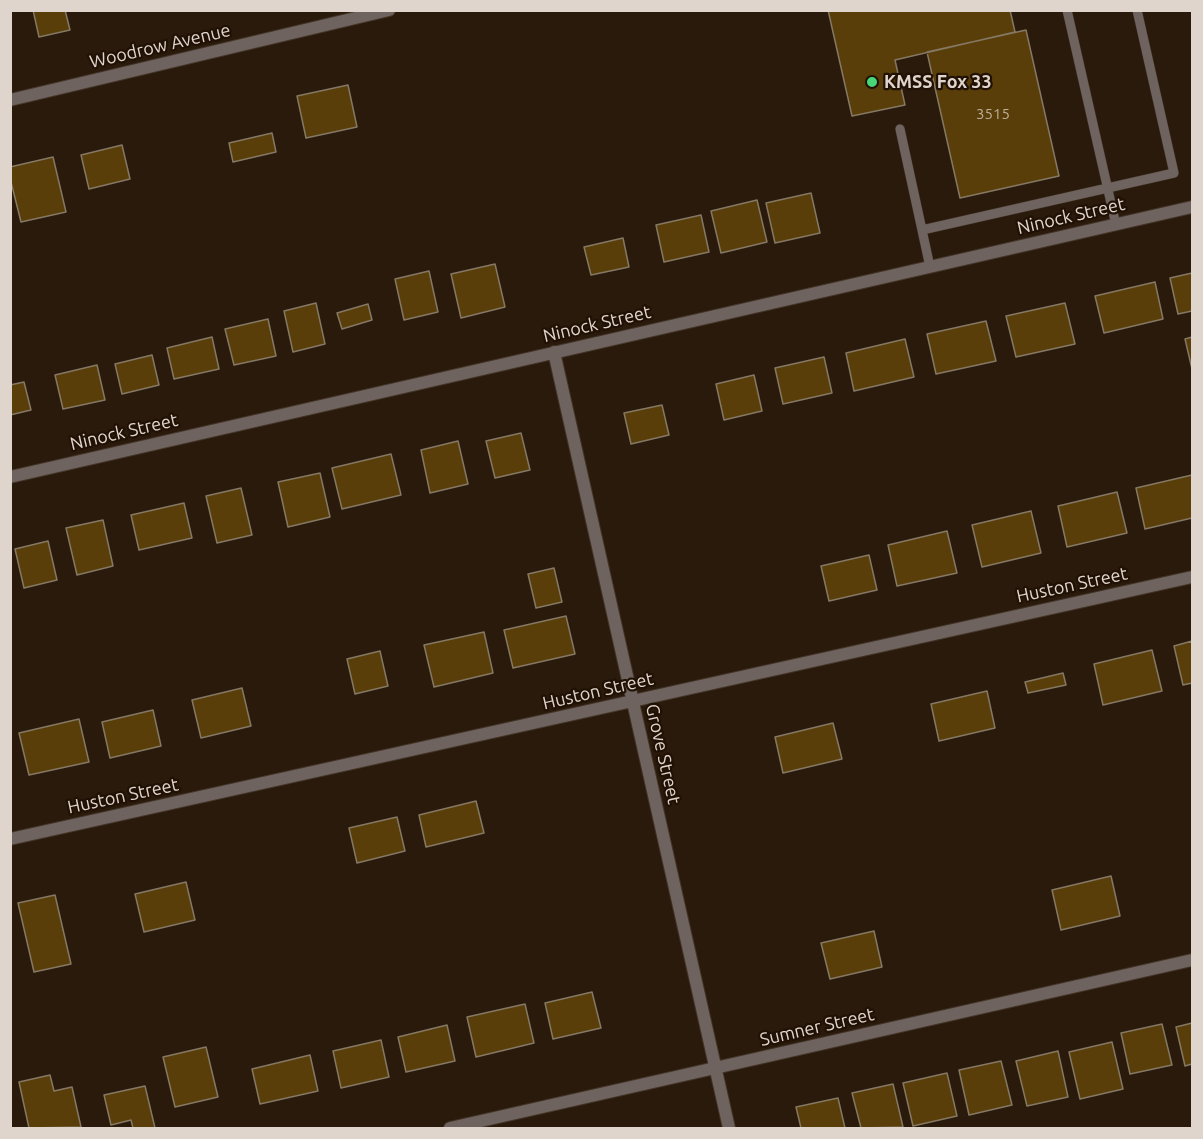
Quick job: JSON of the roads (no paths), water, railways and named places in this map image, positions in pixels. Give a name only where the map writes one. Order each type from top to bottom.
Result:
[{"type":"street","name":"Woodrow Avenue","points":[[10,100],[389,10]]},
{"type":"street","name":"Ninock Street","points":[[10,477],[1192,207]]},
{"type":"street","name":"Grove Street","points":[[554,352],[729,1128]]},
{"type":"street","name":"Huston Street","points":[[10,839],[1192,577]]},
{"type":"street","name":"Sumner Street","points":[[450,1128],[1192,960]]},
{"type":"lane","points":[[1067,10],[1116,225]]},
{"type":"lane","points":[[922,230],[1173,173],[1137,10]]},
{"type":"lane","points":[[900,129],[930,267]]},
{"type":"place","name":"KMSS Fox 33","points":[[872,82]]}]
